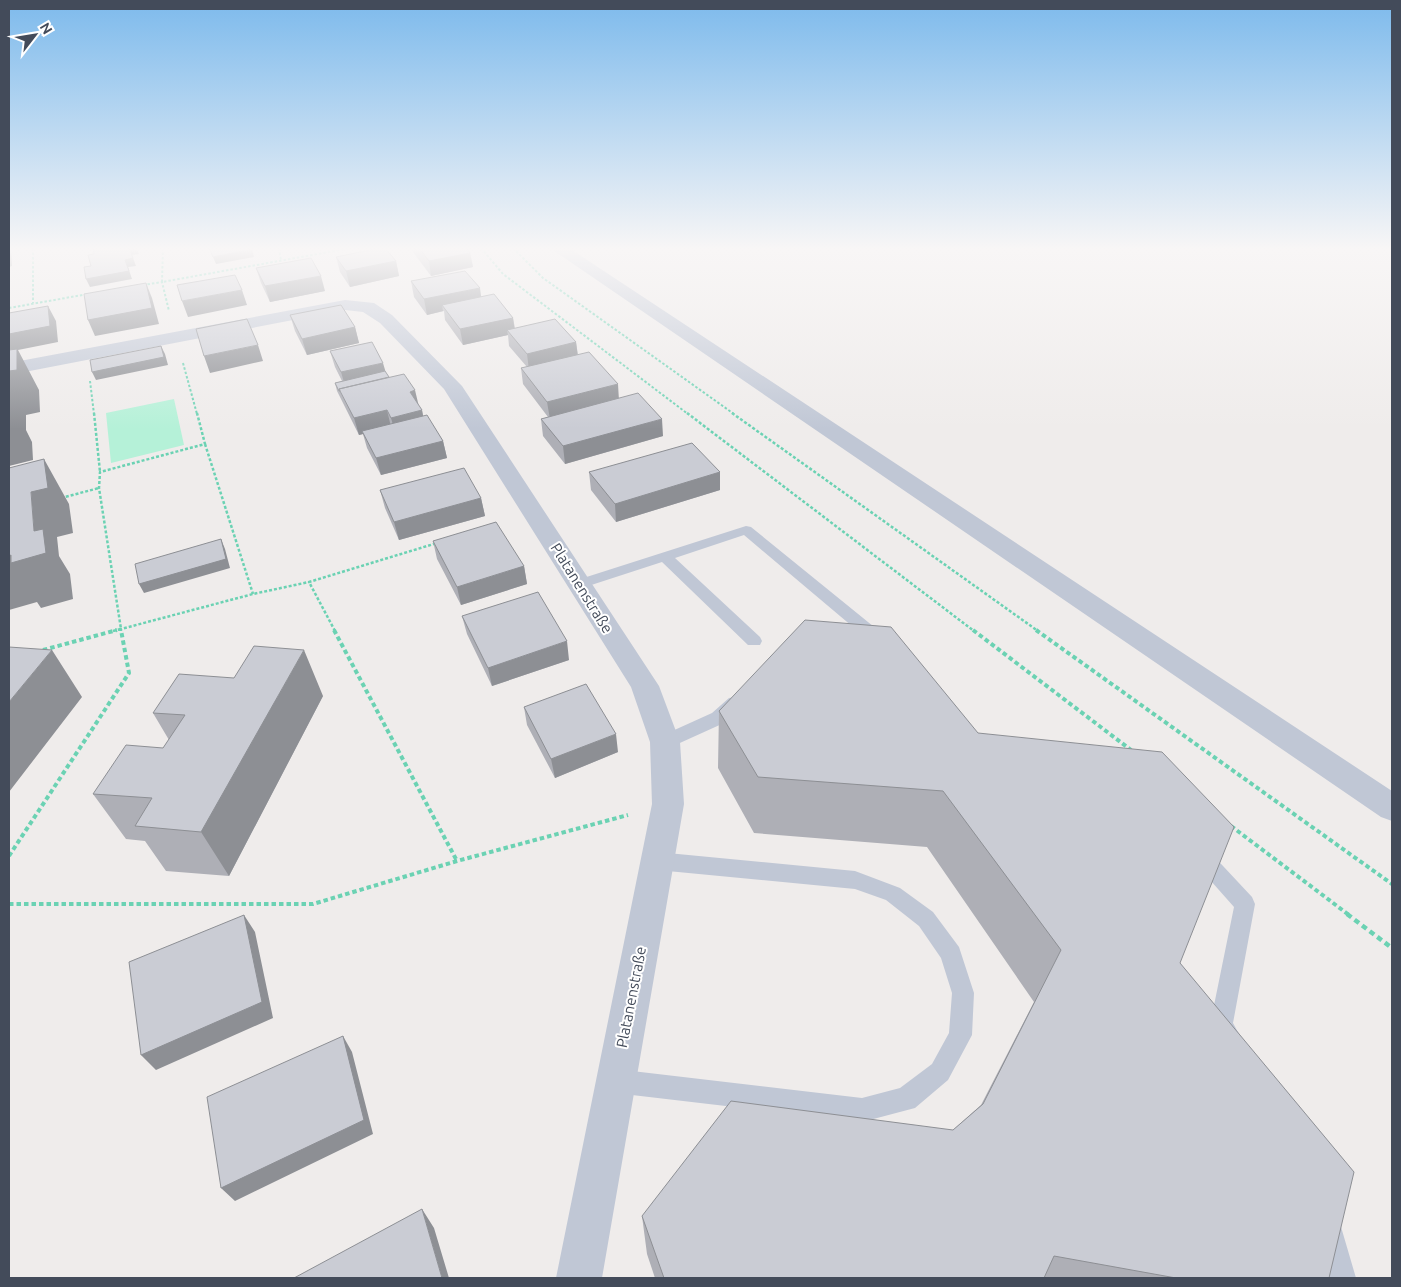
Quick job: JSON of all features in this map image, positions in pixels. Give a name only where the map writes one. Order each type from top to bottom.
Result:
[{"type":"street","name":"Platanenstraße","points":[[9,369],[326,308]]},
{"type":"street","name":"Platanenstraße","points":[[370,308],[386,319],[452,386],[644,686],[665,742],[668,804],[579,1278]]},
{"type":"street","points":[[650,308],[1392,808]]},
{"type":"lane","points":[[579,584],[746,530],[895,653]]},
{"type":"lane","points":[[664,556],[754,641]]},
{"type":"lane","points":[[665,742],[718,718],[745,694]]},
{"type":"lane","points":[[1191,845],[1245,904],[1221,1025],[1237,1048]]},
{"type":"lane","points":[[615,1081],[862,1110],[906,1099],[940,1072],[960,1035],[963,993],[951,954],[926,919],[893,894],[855,880],[657,861]]},
{"type":"lane","points":[[1326,1213],[1342,1278]]},
{"type":"path","points":[[168,308],[205,444],[253,594]]},
{"type":"path","points":[[548,308],[1138,756]]},
{"type":"path","points":[[585,308],[1392,884]]},
{"type":"path","points":[[9,856],[129,673],[120,629],[99,488],[100,472],[87,354]]},
{"type":"path","points":[[100,472],[205,444]]},
{"type":"path","points":[[54,500],[99,488]]},
{"type":"path","points":[[37,652],[253,594],[310,582],[441,542]]},
{"type":"path","points":[[310,582],[458,861]]},
{"type":"path","points":[[9,904],[313,904],[458,861],[668,804]]},
{"type":"path","points":[[1226,822],[1392,948]]},
{"type":"green space","points":[[174,399],[184,445],[111,463],[106,413]]},
{"type":"building","points":[[48,308],[50,326],[9,334],[9,313]]},
{"type":"building","points":[[86,308],[152,308],[88,320]]},
{"type":"building","points":[[325,308],[343,308],[355,327],[302,339],[290,315]]},
{"type":"building","points":[[444,308],[505,308],[513,318],[460,329]]},
{"type":"building","points":[[247,319],[258,345],[204,356],[196,329]]},
{"type":"building","points":[[555,319],[576,342],[527,354],[507,330]]},
{"type":"building","points":[[372,342],[383,363],[341,372],[330,351]]},
{"type":"building","points":[[161,346],[164,357],[92,372],[90,360]]},
{"type":"building","points":[[17,349],[17,370],[9,371],[9,350]]},
{"type":"building","points":[[589,352],[618,384],[547,402],[521,368]]},
{"type":"building","points":[[385,371],[389,377],[339,389],[340,391],[335,383]]},
{"type":"building","points":[[404,374],[415,390],[410,392],[422,410],[391,418],[387,410],[354,418],[339,389]]},
{"type":"building","points":[[638,393],[662,419],[563,446],[541,419]]},
{"type":"building","points":[[427,415],[443,441],[376,458],[362,431]]},
{"type":"building","points":[[692,443],[720,472],[615,504],[589,472]]},
{"type":"building","points":[[44,459],[48,488],[31,492],[34,531],[43,529],[46,553],[11,563],[11,555],[9,556],[9,468]]},
{"type":"building","points":[[464,468],[481,498],[394,522],[380,490]]},
{"type":"building","points":[[496,522],[524,566],[457,587],[433,541]]},
{"type":"building","points":[[221,539],[226,559],[139,584],[135,564]]},
{"type":"building","points":[[538,592],[567,641],[488,668],[462,616]]},
{"type":"building","points":[[805,620],[891,627],[978,733],[1162,752],[1234,827],[1180,963],[1354,1172],[1329,1278],[1176,1278],[1054,1256],[1044,1278],[664,1278],[642,1216],[731,1101],[953,1130],[983,1104],[1061,950],[943,791],[758,777],[719,711]]},
{"type":"building","points":[[254,646],[304,650],[201,832],[135,826],[152,798],[93,794],[126,745],[163,748],[185,715],[153,713],[179,674],[234,678]]},
{"type":"building","points":[[9,647],[52,650],[9,702]]},
{"type":"building","points":[[586,684],[616,734],[551,759],[524,707]]},
{"type":"building","points":[[244,915],[262,1002],[141,1055],[129,962]]},
{"type":"building","points":[[343,1036],[364,1120],[221,1188],[207,1097]]},
{"type":"building","points":[[422,1209],[442,1278],[294,1278]]}]
